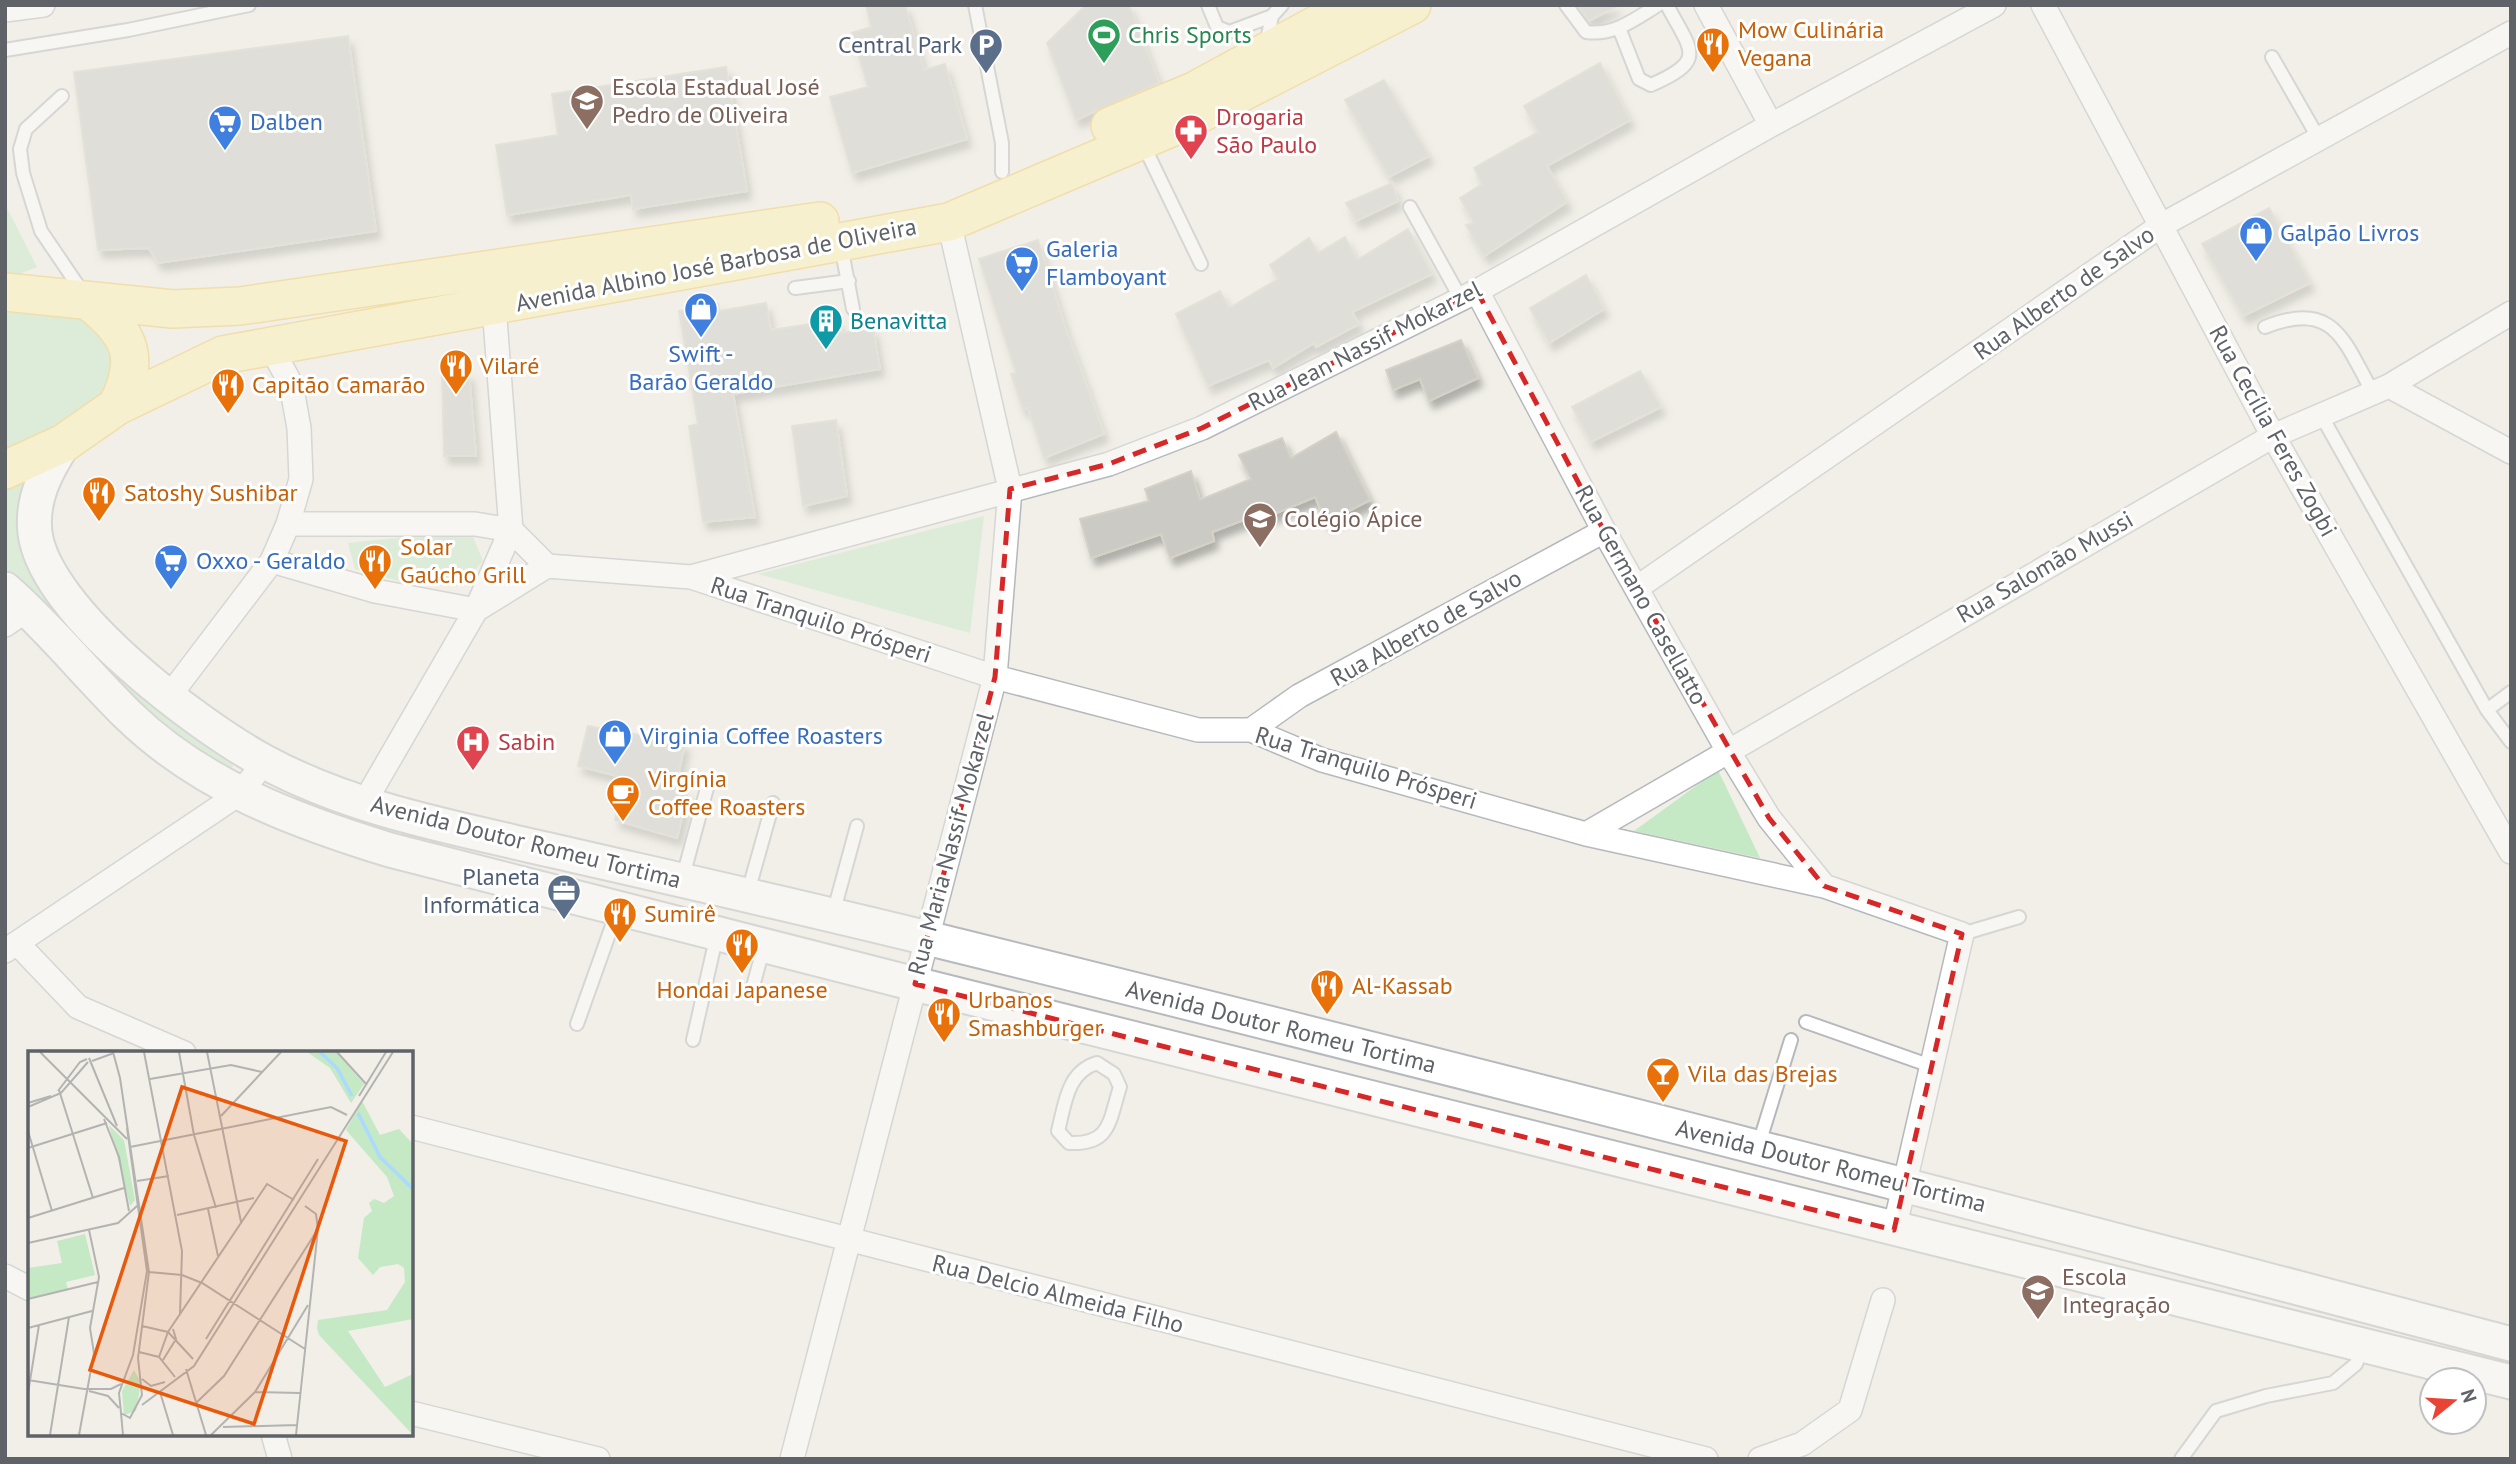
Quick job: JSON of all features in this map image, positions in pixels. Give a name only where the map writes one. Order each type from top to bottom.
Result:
[{"type":"main road","name":"Avenida Albino José Barbosa de Oliveira","points":[[5,292],[173,309],[240,306],[808,223],[943,198],[1194,90],[1353,5]]},
{"type":"main road","name":"Avenida Albino José Barbosa de Oliveira","points":[[5,470],[64,443],[117,406],[223,355],[270,344],[494,306],[949,222],[1180,124],[1412,5]]},
{"type":"main road","points":[[415,279],[419,318]]},
{"type":"main road","points":[[90,302],[107,316],[125,339],[132,363],[128,383],[117,406]]},
{"type":"main road","name":"Avenida Doutor Romeu Tortima","points":[[64,443],[47,469],[36,498],[34,530],[41,556],[86,618],[167,699],[265,762],[313,785],[429,822],[926,938],[1904,1184],[2511,1344]]},
{"type":"main road","name":"Avenida Doutor Romeu Tortima","points":[[13,608],[130,717],[190,764],[239,794],[310,825],[390,850],[915,985],[1100,1047],[1894,1230],[2511,1382]]},
{"type":"street","points":[[5,10],[43,5]]},
{"type":"street","points":[[1706,5],[1770,125]]},
{"type":"street","name":"Rua Jean Nassif Mokarzel","points":[[691,577],[1109,464],[1202,428],[1469,295],[1770,125],[1994,5]]},
{"type":"street","name":"Rua Cecília Feres Zogbi","points":[[2043,5],[2273,436],[2511,852]]},
{"type":"street","name":"Rua Alberto de Salvo","points":[[1638,587],[2162,225],[2511,33]]},
{"type":"street","name":"Rua Maria Nassif Mokarzel","points":[[792,1459],[995,677],[1010,489],[949,222]]},
{"type":"street","name":"Rua Germano Casellatto","points":[[1469,295],[1638,587],[1727,749],[1769,818],[1824,886]]},
{"type":"street","points":[[363,803],[476,610],[512,530],[494,306]]},
{"type":"street","name":"Rua Salomão Mussi","points":[[1586,834],[1727,749],[2273,436],[2381,389],[2511,313]]},
{"type":"street","points":[[167,699],[272,561],[288,524],[301,479],[299,428],[291,384],[270,344]]},
{"type":"street","points":[[2381,389],[2511,452]]},
{"type":"street","points":[[272,561],[375,591],[476,610],[547,565],[512,530],[475,524],[288,524]]},
{"type":"street","name":"Rua Alberto de Salvo","points":[[1251,730],[1299,696],[1604,531]]},
{"type":"street","name":"Rua Tranquilo Prósperi","points":[[547,565],[691,577],[995,677],[1198,730],[1251,730],[1322,760],[1586,834],[1824,886],[1962,934]]},
{"type":"street","points":[[179,1051],[78,1007],[11,947],[239,794],[265,762]]},
{"type":"street","points":[[1894,1230],[1962,934]]},
{"type":"street","name":"Rua Delcio Almeida Filho","points":[[413,1128],[1706,1459]]},
{"type":"street","points":[[5,1276],[28,1288]]},
{"type":"street","points":[[1760,1459],[1802,1444],[1850,1410],[1883,1300]]},
{"type":"street","points":[[413,1413],[598,1459]]},
{"type":"street","points":[[274,1436],[280,1459]]},
{"type":"lane","points":[[5,50],[128,30],[249,5]]},
{"type":"lane","points":[[975,5],[1002,143],[1002,172]]},
{"type":"lane","points":[[1208,5],[1217,27],[1229,32],[1272,16],[1282,5]]},
{"type":"lane","points":[[1566,5],[1586,32],[1600,34],[1619,28],[1658,5]]},
{"type":"lane","points":[[1619,28],[1639,79],[1651,85],[1676,74],[1689,62],[1691,52],[1667,5]]},
{"type":"lane","points":[[1265,52],[1272,16]]},
{"type":"lane","points":[[2272,57],[2319,139]]},
{"type":"lane","points":[[62,96],[26,129],[20,149],[23,173],[41,231],[90,302]]},
{"type":"lane","points":[[1142,141],[1201,264]]},
{"type":"lane","points":[[1410,207],[1469,295]]},
{"type":"lane","points":[[840,242],[853,309]]},
{"type":"lane","points":[[795,288],[849,281]]},
{"type":"lane","points":[[2265,327],[2289,317],[2317,317],[2330,324],[2381,389]]},
{"type":"lane","points":[[2321,415],[2487,710],[2511,742]]},
{"type":"lane","points":[[2487,710],[2511,692]]},
{"type":"lane","points":[[682,881],[707,788]]},
{"type":"lane","points":[[747,896],[773,803]]},
{"type":"lane","points":[[832,916],[857,826]]},
{"type":"lane","points":[[578,1024],[618,908]]},
{"type":"lane","points":[[1962,934],[2020,917]]},
{"type":"lane","points":[[693,1040],[717,933]]},
{"type":"lane","points":[[752,990],[764,946]]},
{"type":"lane","points":[[1806,1022],[1931,1066]]},
{"type":"lane","points":[[1758,1147],[1791,1040]]},
{"type":"lane","points":[[1100,1047],[1120,1087],[1109,1121],[1099,1139],[1088,1144],[1069,1143],[1058,1131],[1070,1085],[1100,1047]]},
{"type":"lane","points":[[2181,1459],[2216,1411],[2266,1395],[2333,1383],[2356,1364],[2363,1345]]},
{"type":"highlighted area","points":[[1477,291],[1604,531],[1769,818],[1824,886],[1962,934],[1894,1230],[915,984],[995,677],[1010,489],[1109,464],[1202,428]]},
{"type":"green space","points":[[5,204],[37,267],[14,276],[5,275]]},
{"type":"green space","points":[[5,305],[83,315],[116,355],[104,397],[68,427],[5,456]]},
{"type":"green space","points":[[33,472],[22,536],[232,760],[233,767],[226,770],[218,766],[133,697],[5,568],[5,485]]},
{"type":"green space","points":[[984,516],[970,633],[758,574]]},
{"type":"green space","points":[[413,536],[473,537],[483,561],[460,586],[410,584],[355,569],[348,543]]},
{"type":"green space","points":[[1718,770],[1760,858],[1634,831]]},
{"type":"building","points":[[866,5],[905,5],[924,70],[945,64],[967,139],[852,173],[830,97],[868,87],[852,33],[871,27]]},
{"type":"building","name":"Chris Sports","points":[[1086,5],[1129,5],[1159,83],[1076,120],[1047,43]]},
{"type":"building","points":[[1577,5],[1618,5],[1589,21]]},
{"type":"building","name":"Dalben","points":[[348,36],[376,231],[158,263],[149,248],[98,250],[74,72]]},
{"type":"building","points":[[1600,63],[1630,120],[1547,166],[1567,202],[1484,256],[1466,225],[1474,223],[1460,198],[1482,184],[1474,168],[1538,132],[1524,106]]},
{"type":"building","points":[[726,67],[747,191],[633,209],[631,195],[507,215],[496,145],[558,135],[552,94]]},
{"type":"building","points":[[1384,80],[1429,156],[1389,177],[1345,100]]},
{"type":"building","points":[[1392,183],[1398,201],[1356,221],[1346,203]]},
{"type":"building","name":"Galpão Livros","points":[[2269,208],[2310,283],[2243,316],[2202,244]]},
{"type":"building","points":[[1408,229],[1432,274],[1352,312],[1359,324],[1316,347],[1314,343],[1273,368],[1269,360],[1208,386],[1176,314],[1220,291],[1229,308],[1278,279],[1270,265],[1309,238],[1318,253],[1345,237],[1357,260]]},
{"type":"building","points":[[1038,240],[1065,327],[1104,434],[1044,458],[1028,408],[1023,409],[1011,374],[1016,373],[979,259]]},
{"type":"building","points":[[1586,275],[1604,309],[1549,343],[1530,308]]},
{"type":"building","points":[[766,303],[771,330],[838,320],[841,333],[873,328],[880,369],[733,394],[755,517],[703,522],[689,426],[698,424],[679,311],[718,304],[719,311]]},
{"type":"building","points":[[1461,340],[1478,378],[1429,401],[1420,379],[1393,390],[1386,370]]},
{"type":"building","points":[[1640,371],[1661,407],[1591,442],[1572,407]]},
{"type":"building","name":"Vilaré","points":[[469,373],[476,456],[444,456],[442,375]]},
{"type":"building","points":[[836,420],[847,496],[803,506],[792,426]]},
{"type":"building","points":[[1336,432],[1370,500],[1327,522],[1315,497],[1269,516],[1267,511],[1212,532],[1214,541],[1170,558],[1161,534],[1091,558],[1080,519],[1149,501],[1145,489],[1191,471],[1200,500],[1251,479],[1239,455],[1282,438],[1291,458]]},
{"type":"building","points":[[588,726],[685,743],[675,790],[688,792],[677,838],[615,820],[625,778],[578,766]]},
{"type":"place","name":"Chris Sports","points":[[1104,65]]},
{"type":"place","name":"Mow Culinária Vegana","points":[[1713,74]]},
{"type":"place","name":"Central Park","points":[[986,75]]},
{"type":"place","name":"Escola Estadual José Pedro de Oliveira","points":[[587,131]]},
{"type":"place","name":"Dalben","points":[[225,152]]},
{"type":"place","name":"Drogaria São Paulo","points":[[1191,161]]},
{"type":"place","name":"Galpão Livros","points":[[2256,263]]},
{"type":"place","name":"Galeria Flamboyant","points":[[1022,293]]},
{"type":"place","name":"Swift - Barão Geraldo","points":[[701,339]]},
{"type":"place","name":"Benavitta","points":[[826,351]]},
{"type":"place","name":"Vilaré","points":[[456,396]]},
{"type":"place","name":"Capitão Camarão","points":[[228,415]]},
{"type":"place","name":"Satoshy Sushibar","points":[[99,523]]},
{"type":"place","name":"Colégio Ápice","points":[[1260,549]]},
{"type":"place","name":"Oxxo - Geraldo","points":[[171,591]]},
{"type":"place","name":"Solar Gaúcho Grill","points":[[375,591]]},
{"type":"place","name":"Virginia Coffee Roasters","points":[[615,766]]},
{"type":"place","name":"Sabin","points":[[473,772]]},
{"type":"place","name":"Virgínia Coffee Roasters","points":[[623,823]]},
{"type":"place","name":"Planeta Informática","points":[[564,921]]},
{"type":"place","name":"Sumirê","points":[[620,944]]},
{"type":"place","name":"Hondai Japanese","points":[[742,975]]},
{"type":"place","name":"Al-Kassab","points":[[1327,1016]]},
{"type":"place","name":"Urbanos Smashburger","points":[[944,1044]]},
{"type":"place","name":"Vila das Brejas","points":[[1663,1104]]},
{"type":"place","name":"Escola Integração","points":[[2038,1321]]}]
